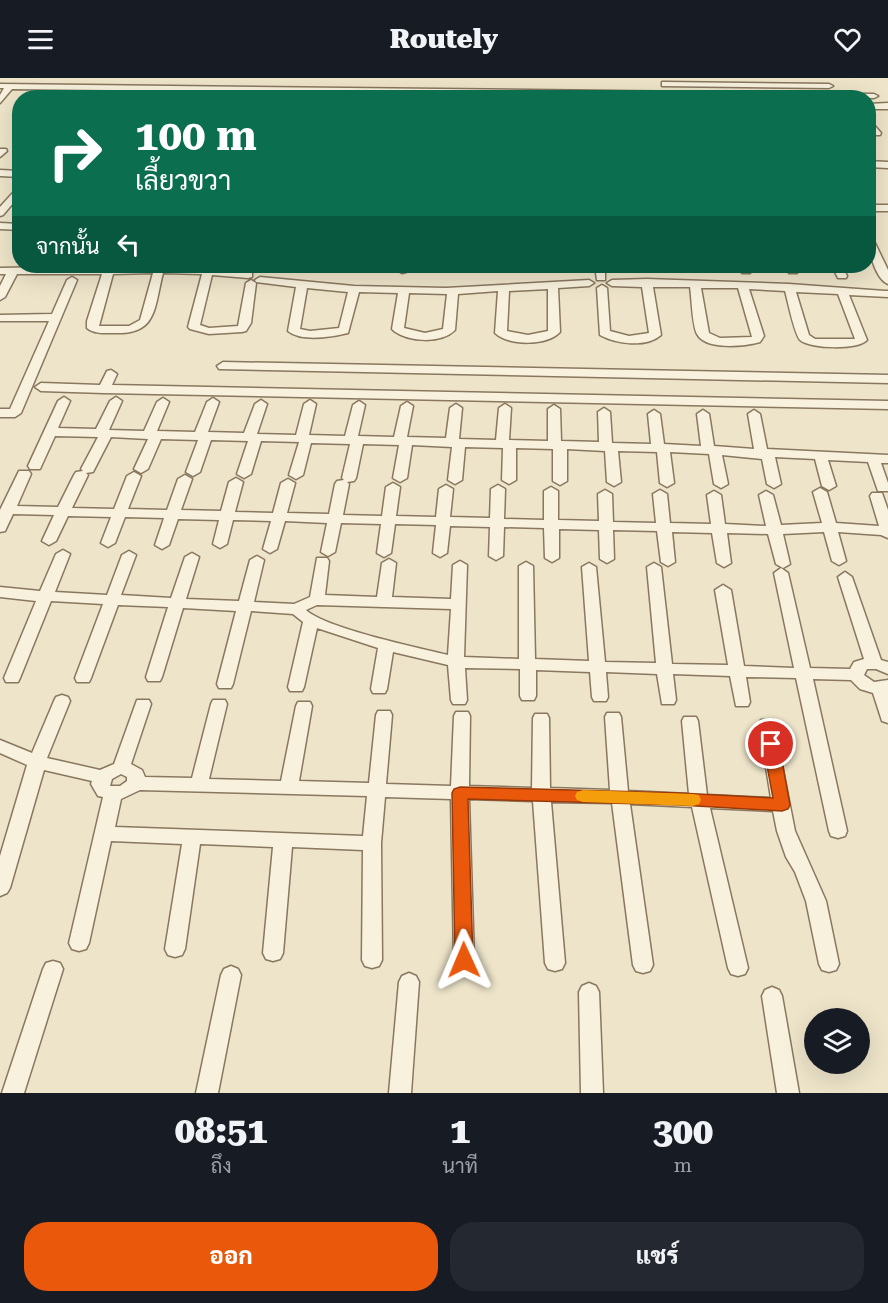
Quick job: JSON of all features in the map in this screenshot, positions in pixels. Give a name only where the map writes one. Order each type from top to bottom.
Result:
[{"type":"street","points":[[172,80],[293,88],[403,83],[500,90]]},
{"type":"street","points":[[594,90],[778,82],[832,86]]},
{"type":"street","points":[[0,86],[392,90]]},
{"type":"street","points":[[0,101],[10,86]]},
{"type":"street","points":[[42,90],[44,86]]},
{"type":"street","points":[[60,90],[62,86]]},
{"type":"street","points":[[0,213],[9,202]]},
{"type":"street","points":[[876,256],[888,281]]},
{"type":"street","points":[[0,297],[6,273]]},
{"type":"street","points":[[107,273],[92,326],[98,330],[135,329],[141,326],[145,321],[158,273]]},
{"type":"street","points":[[207,273],[194,327],[201,330],[242,329],[245,326],[250,276]]},
{"type":"street","points":[[224,273],[302,285],[354,289],[453,291],[504,289],[551,275],[589,283],[594,279],[605,283],[650,273],[695,283],[887,294]]},
{"type":"street","points":[[602,273],[605,283],[604,333],[613,338],[649,338],[655,335],[650,273]]},
{"type":"street","points":[[504,289],[501,333],[509,336],[550,336],[554,332],[551,275]]},
{"type":"street","points":[[0,414],[15,413],[72,280]]},
{"type":"street","points":[[695,283],[703,334],[711,340],[731,342],[756,340],[758,336],[742,285]]},
{"type":"street","points":[[302,285],[294,331],[310,334],[344,331],[354,289]]},
{"type":"street","points":[[789,287],[804,337],[813,342],[856,343],[861,340],[842,291]]},
{"type":"street","points":[[404,290],[398,328],[400,331],[437,335],[449,330],[453,291]]},
{"type":"street","points":[[0,318],[56,316]]},
{"type":"street","points":[[223,366],[888,379]]},
{"type":"street","points":[[239,391],[246,369]]},
{"type":"street","points":[[282,392],[288,370]]},
{"type":"street","points":[[328,393],[334,371]]},
{"type":"street","points":[[373,394],[377,372]]},
{"type":"street","points":[[417,396],[421,373]]},
{"type":"street","points":[[104,389],[111,374]]},
{"type":"street","points":[[466,374],[466,396]]},
{"type":"street","points":[[496,556],[497,523],[504,484],[508,375]]},
{"type":"street","points":[[552,558],[551,524],[557,446],[554,375]]},
{"type":"street","points":[[599,376],[608,447],[607,560]]},
{"type":"street","points":[[647,378],[650,400]]},
{"type":"street","points":[[696,378],[718,490],[719,529],[724,563]]},
{"type":"street","points":[[743,380],[748,402]]},
{"type":"street","points":[[791,380],[798,403]]},
{"type":"street","points":[[841,382],[847,404]]},
{"type":"street","points":[[41,387],[466,396],[506,403],[603,405],[650,400],[700,407],[748,402],[888,405]]},
{"type":"street","points":[[49,541],[85,472],[116,400]]},
{"type":"street","points":[[0,528],[64,401]]},
{"type":"street","points":[[108,543],[153,435],[163,402]]},
{"type":"street","points":[[162,545],[172,514],[189,476],[213,402]]},
{"type":"street","points":[[220,544],[226,515],[240,478],[261,404]]},
{"type":"street","points":[[270,549],[292,479],[310,404]]},
{"type":"street","points":[[317,600],[325,557],[354,440],[358,405]]},
{"type":"street","points":[[384,602],[388,520],[403,442],[406,406]]},
{"type":"street","points":[[440,553],[455,443],[456,408]]},
{"type":"street","points":[[654,414],[660,448],[663,489],[664,527],[661,565],[668,699]]},
{"type":"street","points":[[754,414],[765,455],[782,568],[838,831]]},
{"type":"street","points":[[50,432],[660,448],[765,455],[888,459]]},
{"type":"street","points":[[821,457],[824,489],[839,561]]},
{"type":"street","points":[[8,510],[719,529],[775,530],[831,527],[888,532],[873,458]]},
{"type":"street","points":[[12,678],[63,554]]},
{"type":"street","points":[[83,678],[129,555]]},
{"type":"street","points":[[154,677],[192,557]]},
{"type":"street","points":[[225,684],[257,560]]},
{"type":"street","points":[[460,564],[456,662],[461,708],[460,793],[464,960]]},
{"type":"street","points":[[526,566],[528,696]]},
{"type":"street","points":[[589,567],[600,697]]},
{"type":"street","points":[[845,577],[881,666],[860,666],[856,675]]},
{"type":"street","points":[[723,590],[742,702]]},
{"type":"street","points":[[0,592],[297,609],[307,602],[317,600],[459,604]]},
{"type":"street","points":[[297,609],[311,620],[386,645],[456,662],[856,675],[864,684],[884,687],[887,714]]},
{"type":"street","points":[[296,687],[311,620]]},
{"type":"street","points":[[379,689],[386,645]]},
{"type":"street","points":[[0,888],[37,762],[62,701]]},
{"type":"street","points":[[121,768],[142,704]]},
{"type":"street","points":[[199,785],[219,704]]},
{"type":"street","points":[[289,788],[304,706]]},
{"type":"street","points":[[372,960],[372,843],[384,715]]},
{"type":"street","points":[[541,717],[541,795],[555,963]]},
{"type":"street","points":[[613,717],[620,797],[643,965]]},
{"type":"street","points":[[690,721],[699,800],[738,968]]},
{"type":"street","points":[[767,724],[790,844],[816,901],[829,964]]},
{"type":"street","points":[[0,746],[37,762],[103,777]]},
{"type":"street","points":[[136,783],[136,775],[130,770],[121,768],[103,777],[100,784],[104,791],[113,794],[123,793],[136,783],[620,797],[782,805]]},
{"type":"street","points":[[78,943],[113,794]]},
{"type":"street","points":[[103,834],[283,842],[372,843]]},
{"type":"street","points":[[175,949],[192,838]]},
{"type":"street","points":[[273,953],[283,842]]},
{"type":"street","points":[[13,1093],[53,969]]},
{"type":"street","points":[[207,1093],[231,975]]},
{"type":"street","points":[[400,1093],[409,982]]},
{"type":"street","points":[[589,992],[592,1093]]},
{"type":"street","points":[[772,996],[788,1093]]},
{"type":"slow traffic","points":[[583,796],[693,800]]},
{"type":"route","points":[[464,960],[460,793],[680,799],[782,805],[771,744]]}]
